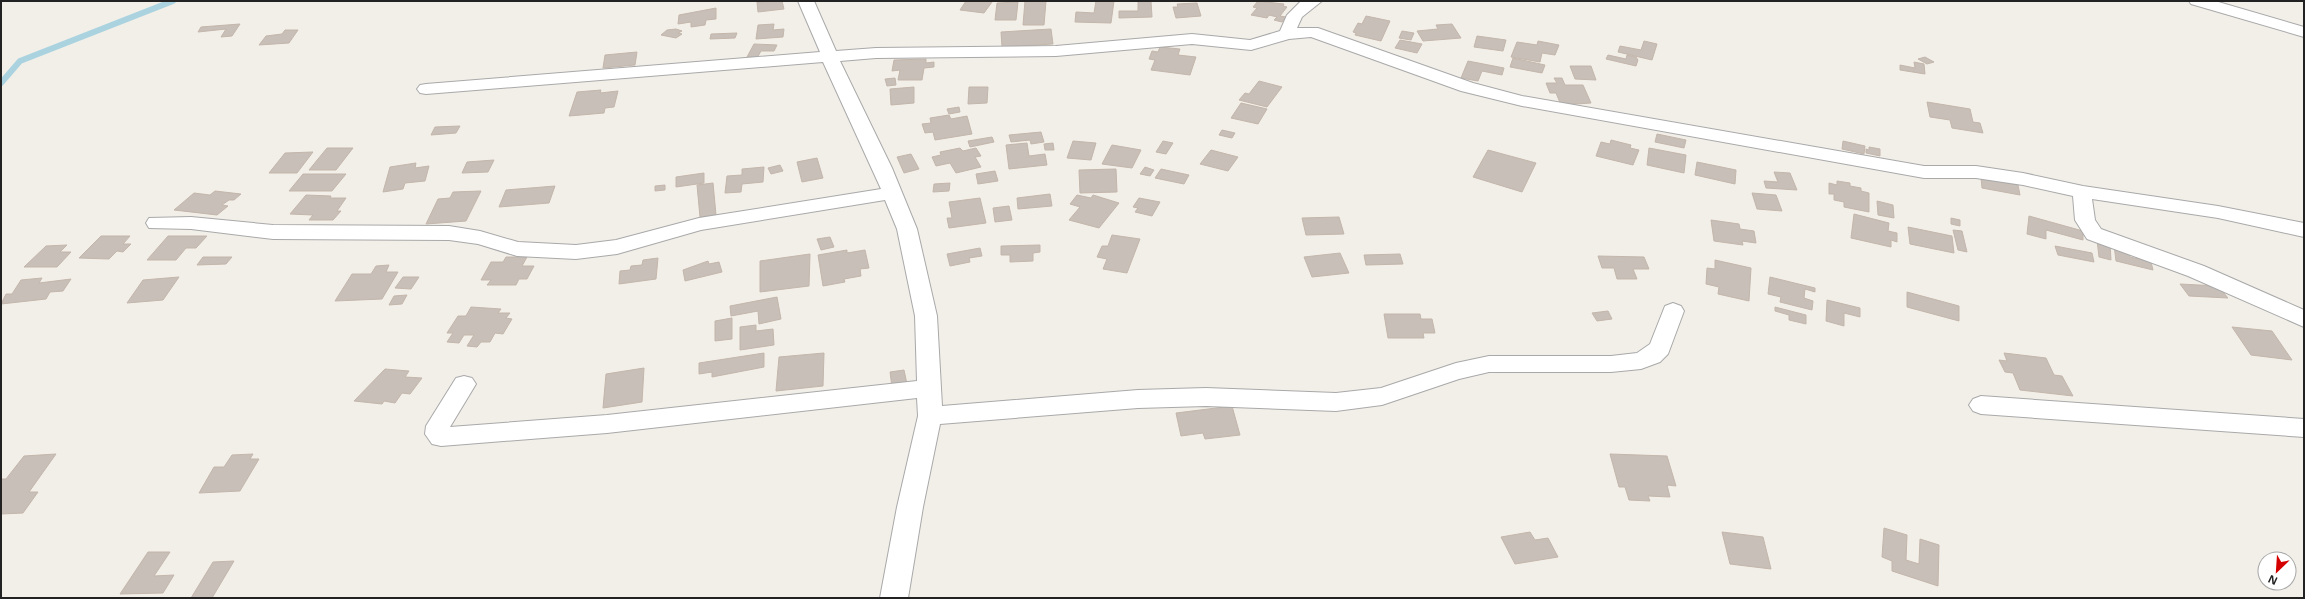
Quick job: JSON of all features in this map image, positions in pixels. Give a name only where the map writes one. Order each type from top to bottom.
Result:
[{"type":"street","points":[[806,1],[816,20],[830,56],[907,229],[926,316],[930,416],[910,507],[894,598]]},
{"type":"street","points":[[1288,34],[1290,23],[1300,10],[1314,1]]},
{"type":"street","points":[[2197,1],[2304,32]]},
{"type":"street","points":[[426,89],[633,72],[741,66],[830,56],[876,53],[1056,51],[1192,39],[1246,45],[1260,44],[1288,34],[1312,32],[1467,87],[1571,111],[1924,172],[1976,172],[2023,179],[2083,192],[2211,210],[2304,230]]},
{"type":"street","points":[[2083,192],[2083,209],[2089,230],[2094,234],[2196,271],[2304,319]]},
{"type":"street","points":[[156,222],[191,223],[266,232],[449,233],[480,238],[517,249],[576,252],[617,247],[720,220],[806,208],[892,193]]},
{"type":"street","points":[[930,416],[1146,399],[1206,397],[1336,402],[1382,396],[1456,371],[1489,364],[1611,364],[1641,361],[1652,356],[1660,348],[1674,311]]},
{"type":"street","points":[[464,384],[438,426],[437,434],[441,437],[607,424],[929,388]]},
{"type":"street","points":[[1981,404],[2128,416],[2208,418],[2304,428]]},
{"type":"building","points":[[782,1],[784,9],[758,12],[757,2]]},
{"type":"building","points":[[966,1],[992,2],[984,13],[960,10]]},
{"type":"building","points":[[1025,1],[1046,1],[1044,25],[1023,25]]},
{"type":"building","points":[[1096,1],[1114,1],[1111,23],[1075,22],[1076,12],[1094,13]]},
{"type":"building","points":[[1138,1],[1151,1],[1152,17],[1119,18],[1119,11],[1138,11]]},
{"type":"building","points":[[1258,1],[1284,4],[1283,6],[1287,7],[1280,16],[1286,17],[1282,22],[1274,20],[1277,17],[1269,15],[1267,18],[1251,15],[1257,8],[1253,7]]},
{"type":"building","points":[[1018,2],[1016,20],[995,20],[997,3]]},
{"type":"building","points":[[1197,3],[1201,16],[1176,18],[1173,7],[1178,7],[1177,4]]},
{"type":"building","points":[[716,8],[716,19],[706,20],[705,25],[691,27],[691,22],[678,24],[679,15]]},
{"type":"building","points":[[1366,16],[1390,21],[1381,41],[1355,35],[1356,33],[1353,32],[1358,23],[1362,24]]},
{"type":"building","points":[[240,24],[232,36],[221,37],[226,29],[198,32],[201,27]]},
{"type":"building","points":[[774,24],[773,30],[784,29],[783,37],[756,39],[758,25]]},
{"type":"building","points":[[1452,24],[1461,38],[1423,41],[1417,31],[1438,29],[1436,25]]},
{"type":"building","points":[[676,29],[682,31],[678,33],[682,34],[676,38],[661,35],[667,30]]},
{"type":"building","points":[[1051,29],[1053,44],[1002,47],[1001,32]]},
{"type":"building","points":[[285,30],[298,30],[289,43],[259,45],[266,36],[282,34]]},
{"type":"building","points":[[1402,31],[1414,33],[1411,40],[1399,38]]},
{"type":"building","points":[[737,33],[735,38],[710,39],[711,34]]},
{"type":"building","points":[[1477,36],[1506,40],[1503,51],[1474,47]]},
{"type":"building","points":[[1400,40],[1422,44],[1417,53],[1395,48]]},
{"type":"building","points":[[1538,41],[1559,45],[1555,55],[1542,53],[1540,62],[1511,57],[1517,42],[1537,45]]},
{"type":"building","points":[[1644,41],[1657,44],[1652,60],[1618,52],[1620,46],[1641,50]]},
{"type":"building","points":[[754,44],[777,45],[774,51],[761,51],[757,58],[747,57]]},
{"type":"building","points":[[1160,47],[1180,49],[1178,55],[1196,57],[1190,75],[1151,70],[1155,60],[1149,59],[1152,51],[1158,52]]},
{"type":"building","points":[[637,52],[635,65],[603,68],[605,55]]},
{"type":"building","points":[[1608,55],[1626,59],[1627,55],[1636,57],[1638,60],[1636,66],[1606,59]]},
{"type":"building","points":[[1925,57],[1934,62],[1927,64],[1918,59]]},
{"type":"building","points":[[1513,58],[1545,65],[1542,73],[1510,67]]},
{"type":"building","points":[[926,59],[926,63],[934,62],[934,67],[924,68],[922,80],[898,80],[900,70],[892,71],[894,60]]},
{"type":"building","points":[[1468,61],[1504,68],[1502,75],[1482,71],[1478,81],[1461,78]]},
{"type":"building","points":[[1914,62],[1924,64],[1925,74],[1900,70],[1900,65],[1915,68]]},
{"type":"building","points":[[1570,66],[1591,66],[1596,80],[1575,79]]},
{"type":"building","points":[[895,78],[896,85],[887,86],[885,79]]},
{"type":"building","points":[[1554,78],[1562,78],[1565,85],[1583,85],[1591,103],[1561,105],[1556,93],[1550,93],[1546,83],[1557,83]]},
{"type":"building","points":[[1259,81],[1282,87],[1267,107],[1239,100],[1245,93],[1249,94]]},
{"type":"building","points":[[914,87],[914,103],[891,105],[890,89]]},
{"type":"building","points":[[969,87],[988,87],[987,103],[968,104]]},
{"type":"building","points":[[601,90],[600,93],[618,91],[614,107],[605,108],[604,113],[569,116],[577,92]]},
{"type":"building","points":[[1927,102],[1970,109],[1973,122],[1980,123],[1983,133],[1952,128],[1950,120],[1930,117]]},
{"type":"building","points":[[1241,103],[1267,109],[1258,124],[1231,118]]},
{"type":"building","points":[[959,107],[960,112],[949,114],[947,109]]},
{"type":"building","points":[[949,115],[951,119],[967,116],[972,134],[935,140],[933,132],[925,133],[922,124],[931,123],[930,118]]},
{"type":"building","points":[[460,126],[456,133],[431,135],[435,127]]},
{"type":"building","points":[[1222,130],[1235,133],[1232,138],[1219,135]]},
{"type":"building","points":[[1041,132],[1044,142],[1031,144],[1030,140],[1011,142],[1009,135]]},
{"type":"building","points":[[1657,134],[1686,140],[1684,148],[1655,142]]},
{"type":"building","points":[[992,137],[994,142],[970,147],[968,141]]},
{"type":"building","points":[[1611,140],[1631,145],[1630,148],[1639,150],[1633,165],[1596,156],[1601,142],[1610,144]]},
{"type":"building","points":[[1073,141],[1096,143],[1091,160],[1067,158]]},
{"type":"building","points":[[1163,141],[1173,143],[1166,154],[1156,152]]},
{"type":"building","points":[[1843,141],[1865,146],[1864,154],[1842,149]]},
{"type":"building","points":[[1027,143],[1029,156],[1045,154],[1047,165],[1009,169],[1006,145]]},
{"type":"building","points":[[1053,143],[1054,150],[1045,150],[1044,144]]},
{"type":"building","points":[[1112,145],[1141,150],[1132,168],[1102,164]]},
{"type":"building","points":[[1869,147],[1880,149],[1880,156],[1866,153],[1866,149],[1869,150]]},
{"type":"building","points":[[327,148],[353,148],[336,170],[309,170]]},
{"type":"building","points":[[960,148],[963,151],[976,148],[981,156],[975,157],[981,167],[956,173],[950,163],[936,166],[932,157],[941,155],[940,152]]},
{"type":"building","points":[[1649,148],[1686,155],[1684,173],[1647,165]]},
{"type":"building","points":[[1211,150],[1238,157],[1228,171],[1200,164]]},
{"type":"building","points":[[1488,150],[1536,163],[1522,192],[1473,177]]},
{"type":"building","points":[[313,152],[297,173],[269,173],[285,153]]},
{"type":"building","points":[[911,154],[919,169],[904,173],[897,157]]},
{"type":"building","points":[[817,158],[823,178],[802,182],[797,162]]},
{"type":"building","points":[[494,160],[488,172],[462,173],[467,162]]},
{"type":"building","points":[[1697,162],[1736,170],[1735,184],[1695,175]]},
{"type":"building","points":[[416,163],[415,168],[429,166],[425,181],[405,183],[403,189],[383,192],[390,167]]},
{"type":"building","points":[[780,165],[783,171],[771,174],[768,168]]},
{"type":"building","points":[[764,167],[763,182],[742,184],[741,192],[725,193],[727,176],[742,175],[742,169]]},
{"type":"building","points":[[1145,167],[1154,170],[1150,176],[1140,174]]},
{"type":"building","points":[[1116,169],[1117,192],[1080,193],[1079,170]]},
{"type":"building","points":[[1161,169],[1189,175],[1184,184],[1155,178]]},
{"type":"building","points":[[995,171],[998,181],[978,184],[976,174]]},
{"type":"building","points":[[1774,172],[1790,173],[1797,190],[1766,188],[1764,181],[1778,182]]},
{"type":"building","points":[[704,173],[704,183],[676,187],[676,177]]},
{"type":"building","points":[[303,174],[346,174],[332,191],[289,191]]},
{"type":"building","points":[[1981,178],[2018,185],[2020,195],[1982,188]]},
{"type":"building","points":[[1837,181],[1850,183],[1850,186],[1861,188],[1861,191],[1869,193],[1869,212],[1844,207],[1844,202],[1834,200],[1834,194],[1829,194],[1829,183],[1837,185]]},
{"type":"building","points":[[713,183],[716,215],[700,217],[697,185]]},
{"type":"building","points":[[950,183],[949,191],[933,192],[934,184]]},
{"type":"building","points":[[665,185],[665,190],[655,191],[655,186]]},
{"type":"building","points":[[555,186],[549,203],[499,207],[506,190]]},
{"type":"building","points":[[215,191],[241,194],[234,200],[229,200],[222,205],[228,206],[217,215],[174,210],[194,193],[210,195]]},
{"type":"building","points":[[481,191],[466,221],[426,224],[438,199],[450,198],[453,192]]},
{"type":"building","points":[[1752,193],[1776,195],[1782,211],[1757,209]]},
{"type":"building","points":[[1050,194],[1052,206],[1018,209],[1017,198]]},
{"type":"building","points":[[306,195],[346,198],[337,211],[341,211],[333,220],[309,220],[313,215],[290,214]]},
{"type":"building","points":[[1077,195],[1091,198],[1093,195],[1119,203],[1099,228],[1069,220],[1080,207],[1070,204]]},
{"type":"building","points":[[980,198],[986,223],[949,228],[947,218],[952,218],[949,202]]},
{"type":"building","points":[[1139,198],[1160,202],[1152,216],[1135,212],[1138,208],[1133,207]]},
{"type":"building","points":[[1877,201],[1893,205],[1894,218],[1878,215]]},
{"type":"building","points":[[1009,206],[1012,220],[995,222],[993,208]]},
{"type":"building","points":[[1854,214],[1889,223],[1888,231],[1897,233],[1897,242],[1891,240],[1891,247],[1851,238]]},
{"type":"building","points":[[2029,216],[2083,231],[2083,240],[2046,230],[2046,239],[2027,234]]},
{"type":"building","points":[[1339,217],[1344,234],[1306,235],[1302,218]]},
{"type":"building","points":[[1951,218],[1960,220],[1960,226],[1951,224]]},
{"type":"building","points":[[1711,220],[1739,224],[1740,229],[1754,231],[1756,243],[1742,241],[1743,245],[1714,241]]},
{"type":"building","points":[[1908,227],[1952,236],[1954,253],[1910,244]]},
{"type":"building","points":[[1953,230],[1962,231],[1967,252],[1958,250]]},
{"type":"building","points":[[1112,235],[1140,239],[1127,273],[1103,269],[1107,259],[1097,257],[1102,246],[1108,246]]},
{"type":"building","points":[[101,236],[130,236],[123,244],[131,244],[123,252],[117,251],[109,259],[79,258]]},
{"type":"building","points":[[168,236],[207,236],[196,248],[186,248],[176,260],[147,260]]},
{"type":"building","points":[[830,237],[834,247],[821,250],[817,239]]},
{"type":"building","points":[[2097,240],[2110,243],[2111,260],[2099,257]]},
{"type":"building","points":[[67,245],[60,252],[71,252],[57,267],[24,267],[46,246]]},
{"type":"building","points":[[1040,245],[1040,252],[1033,253],[1033,261],[1010,262],[1010,255],[1001,255],[1001,246]]},
{"type":"building","points":[[2114,245],[2129,248],[2130,257],[2151,262],[2153,270],[2116,261]]},
{"type":"building","points":[[2055,246],[2092,253],[2094,262],[2058,255]]},
{"type":"building","points":[[980,248],[982,256],[969,258],[970,262],[950,266],[947,254]]},
{"type":"building","points":[[847,250],[847,253],[865,250],[869,268],[860,269],[861,276],[844,279],[845,282],[823,286],[818,255]]},
{"type":"building","points":[[1340,253],[1349,273],[1312,277],[1304,257]]},
{"type":"building","points":[[810,254],[809,286],[760,292],[760,261]]},
{"type":"building","points":[[1400,254],[1403,264],[1366,265],[1364,255]]},
{"type":"building","points":[[1598,256],[1644,257],[1649,269],[1633,269],[1637,279],[1617,279],[1614,268],[1602,268]]},
{"type":"building","points":[[203,257],[232,257],[226,264],[197,265]]},
{"type":"building","points":[[506,257],[527,257],[522,266],[534,266],[527,279],[519,279],[516,285],[487,285],[491,280],[481,280],[491,262],[503,262]]},
{"type":"building","points":[[658,258],[656,279],[619,284],[620,271],[630,270],[631,266],[642,265],[643,260]]},
{"type":"building","points":[[1715,260],[1751,268],[1749,301],[1718,294],[1719,287],[1706,284],[1707,268],[1715,269]]},
{"type":"building","points":[[708,261],[709,264],[719,262],[722,272],[685,281],[683,270]]},
{"type":"building","points":[[389,265],[386,272],[398,272],[382,299],[335,301],[352,274],[371,274],[376,266]]},
{"type":"building","points":[[179,277],[163,300],[127,303],[143,280]]},
{"type":"building","points":[[403,277],[419,277],[411,289],[395,288]]},
{"type":"building","points":[[1770,277],[1815,288],[1815,292],[1805,289],[1804,298],[1813,301],[1812,310],[1780,302],[1781,297],[1768,294]]},
{"type":"building","points":[[42,278],[39,283],[71,279],[63,291],[50,292],[46,299],[1,304],[6,294],[12,294],[21,280]]},
{"type":"building","points":[[2180,284],[2218,286],[2228,298],[2189,296]]},
{"type":"building","points":[[1907,292],[1959,306],[1959,321],[1907,307]]},
{"type":"building","points":[[407,295],[402,304],[389,305],[394,296]]},
{"type":"building","points":[[777,297],[781,319],[759,324],[758,311],[731,316],[730,306]]},
{"type":"building","points":[[1827,300],[1860,308],[1860,317],[1844,313],[1844,326],[1826,321]]},
{"type":"building","points":[[471,307],[501,309],[498,313],[510,313],[506,318],[512,319],[503,334],[495,333],[490,342],[481,342],[477,347],[467,346],[474,335],[464,335],[459,343],[447,342],[453,333],[447,333],[458,316],[466,316]]},
{"type":"building","points":[[1775,307],[1806,315],[1806,324],[1789,320],[1789,315],[1775,311]]},
{"type":"building","points":[[1608,311],[1612,319],[1597,321],[1592,313]]},
{"type":"building","points":[[1384,314],[1420,314],[1421,319],[1432,319],[1435,333],[1423,333],[1424,338],[1388,338]]},
{"type":"building","points":[[732,318],[732,339],[715,341],[715,321]]},
{"type":"building","points":[[756,325],[756,331],[773,329],[774,345],[740,350],[740,327]]},
{"type":"building","points":[[2232,327],[2272,331],[2292,360],[2251,355]]},
{"type":"building","points":[[764,353],[764,367],[712,377],[712,372],[699,374],[699,363]]},
{"type":"building","points":[[824,353],[823,386],[776,391],[779,357]]},
{"type":"building","points":[[2004,353],[2046,358],[2054,375],[2062,376],[2073,396],[2020,390],[2013,373],[2005,372],[1999,360],[2007,361]]},
{"type":"building","points":[[644,368],[642,402],[603,408],[606,374]]},
{"type":"building","points":[[385,369],[409,371],[405,377],[422,378],[410,394],[402,393],[395,403],[384,401],[382,404],[354,401]]},
{"type":"building","points":[[904,370],[907,384],[892,387],[890,372]]},
{"type":"building","points":[[1232,406],[1240,435],[1205,439],[1203,433],[1181,436],[1176,413]]},
{"type":"building","points":[[56,454],[29,492],[38,492],[23,513],[1,514],[1,479],[6,479],[24,456]]},
{"type":"building","points":[[253,454],[250,459],[259,459],[240,491],[199,493],[214,467],[224,467],[232,455]]},
{"type":"building","points":[[1610,454],[1667,456],[1676,486],[1667,485],[1670,497],[1648,496],[1650,501],[1629,500],[1625,487],[1619,487]]},
{"type":"building","points":[[1884,528],[1907,535],[1906,560],[1919,564],[1920,539],[1939,545],[1938,586],[1892,571],[1892,561],[1882,557]]},
{"type":"building","points":[[1530,532],[1535,540],[1548,538],[1558,557],[1515,564],[1501,537]]},
{"type":"building","points":[[1722,532],[1763,537],[1771,569],[1730,564]]},
{"type":"building","points":[[148,552],[170,552],[154,576],[174,575],[163,593],[120,594]]},
{"type":"building","points":[[234,561],[212,598],[191,598],[213,562]]},
{"type":"waterway","points":[[1,83],[20,61],[173,1]]}]
